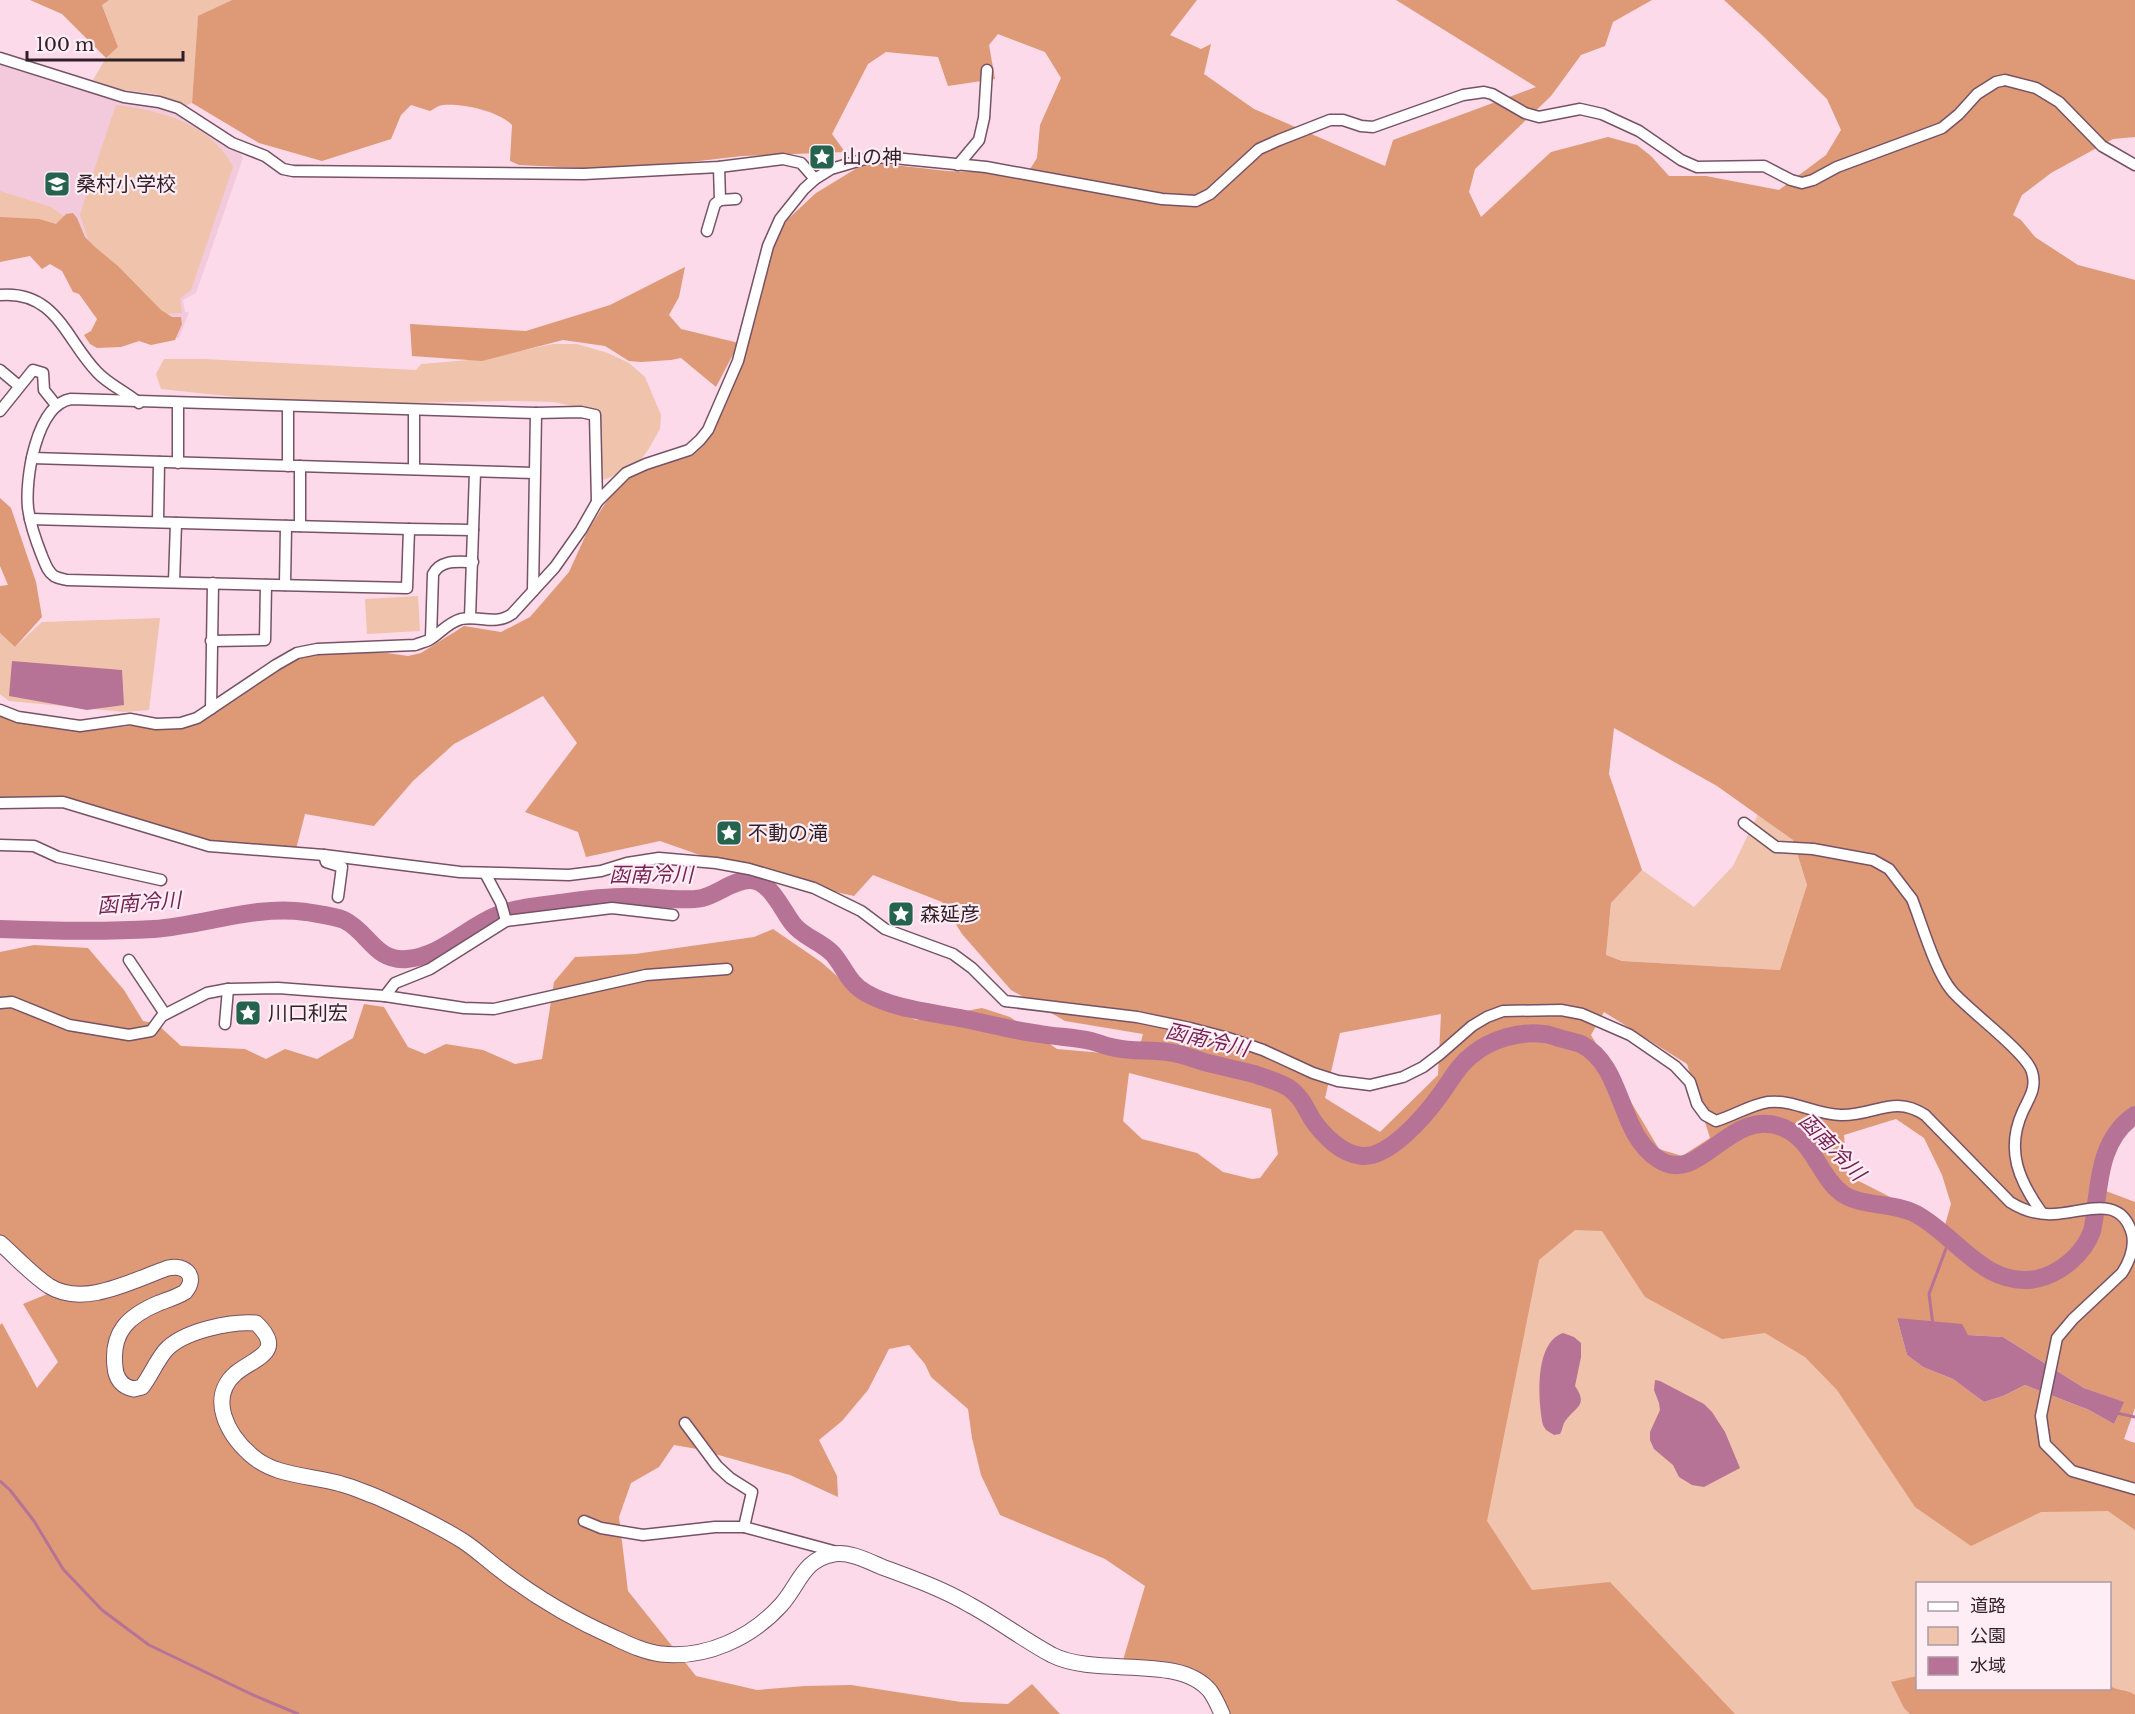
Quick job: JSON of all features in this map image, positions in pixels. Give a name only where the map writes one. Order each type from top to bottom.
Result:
[{"type":"street","points":[[0,58],[123,97],[159,102],[178,108],[232,142],[265,156],[283,169],[292,171],[584,174],[792,159],[801,163],[815,179]]},
{"type":"street","points":[[958,165],[979,140],[984,118],[987,70]]},
{"type":"street","points":[[0,710],[18,717],[80,726],[130,719],[156,724],[181,723],[197,718],[297,653],[317,649],[415,645],[431,638],[449,624],[470,618],[498,621],[505,619],[555,567],[597,502],[626,473],[688,450],[708,430],[738,361],[768,246],[780,219],[792,202],[815,179],[831,169],[865,159],[886,157],[986,167],[1162,200],[1196,201],[1210,194],[1259,149],[1316,125],[1330,120],[1343,120],[1373,127],[1463,95],[1484,92],[1492,94],[1525,113],[1539,117],[1580,109],[1602,114],[1639,131],[1681,160],[1697,167],[1764,166],[1802,183],[1813,180],[1837,167],[1942,128],[1959,114],[1977,94],[1996,82],[2005,80],[2036,88],[2059,102],[2102,146],[2135,165]]},
{"type":"street","points":[[719,166],[720,200]]},
{"type":"street","points":[[707,231],[715,204],[720,200],[736,199]]},
{"type":"street","points":[[0,295],[13,294],[32,299],[50,310],[96,371],[113,386],[128,393],[139,403]]},
{"type":"street","points":[[0,370],[19,386]]},
{"type":"street","points":[[0,411],[33,370],[43,373],[44,390],[56,405]]},
{"type":"street","points":[[409,529],[407,588],[67,580],[54,576],[47,568],[35,540],[28,508],[32,458],[49,414],[63,400],[70,399],[178,404],[536,413],[581,412],[595,415],[597,502]]},
{"type":"street","points":[[178,404],[178,463]]},
{"type":"street","points":[[288,406],[288,466]]},
{"type":"street","points":[[414,410],[414,469]]},
{"type":"street","points":[[534,591],[536,413]]},
{"type":"street","points":[[32,458],[534,472]]},
{"type":"street","points":[[158,522],[159,462]]},
{"type":"street","points":[[300,466],[300,526]]},
{"type":"street","points":[[470,618],[475,472]]},
{"type":"street","points":[[30,519],[473,530]]},
{"type":"street","points":[[174,582],[176,523]]},
{"type":"street","points":[[285,585],[286,526]]},
{"type":"street","points":[[431,638],[433,574],[439,566],[447,563],[472,562]]},
{"type":"street","points":[[211,709],[213,583]]},
{"type":"street","points":[[211,641],[265,640],[266,585]]},
{"type":"street","points":[[0,803],[63,801],[210,846],[324,855],[460,872],[569,875],[601,871],[627,863],[659,858],[716,863],[748,869],[814,888],[861,911],[885,929],[953,954],[972,968],[1005,1001],[1137,1017],[1190,1028],[1263,1050],[1338,1082],[1370,1085],[1402,1077],[1440,1054],[1472,1026],[1503,1011],[1561,1010],[1582,1014],[1630,1035],[1675,1066],[1690,1082],[1697,1104],[1705,1115],[1716,1121],[1768,1102],[1783,1102],[1838,1115],[1854,1115],[1904,1104],[1925,1114],[2010,1202],[2024,1211],[2054,1214],[2104,1209],[2121,1213],[2134,1238],[2128,1265],[2057,1338],[2041,1416],[2045,1444],[2072,1471],[2135,1489]]},
{"type":"street","points":[[1744,823],[1776,847],[1813,849],[1873,861],[1889,869],[1906,889],[1912,898],[1941,974],[1952,990],[2017,1052],[2032,1071],[2034,1089],[2016,1131],[2015,1160],[2026,1191],[2042,1213]]},
{"type":"street","points":[[0,844],[34,846],[58,857],[161,880]]},
{"type":"street","points":[[324,855],[326,862],[342,867],[338,897]]},
{"type":"street","points":[[485,873],[501,903],[506,921]]},
{"type":"street","points":[[385,996],[395,983],[430,969],[506,921],[612,908],[673,915]]},
{"type":"street","points":[[129,960],[165,1014]]},
{"type":"street","points":[[0,1003],[12,1002],[69,1025],[129,1035],[151,1031],[165,1014],[207,993],[228,989],[278,988],[385,996],[464,1008],[494,1009],[646,975],[727,969]]},
{"type":"street","points":[[225,1024],[228,989]]},
{"type":"street","points":[[0,1243],[51,1287],[74,1294],[94,1294],[168,1268],[178,1266],[187,1270],[190,1279],[185,1292],[140,1312],[121,1328],[115,1347],[114,1362],[115,1373],[122,1384],[134,1389],[142,1387],[159,1358],[177,1341],[230,1324],[256,1323],[268,1337],[267,1351],[259,1359],[237,1372],[229,1381],[222,1398],[223,1412],[228,1427],[249,1454],[262,1464],[274,1469],[342,1484],[377,1497],[440,1527],[540,1598],[592,1628],[637,1648],[656,1654],[674,1655],[708,1650],[728,1644],[750,1633],[782,1605],[808,1566],[822,1556],[840,1553]]},
{"type":"street","points":[[685,1423],[717,1466],[730,1478],[752,1492],[744,1527]]},
{"type":"street","points":[[584,1521],[601,1528],[643,1535],[715,1527],[744,1527],[860,1558],[936,1587],[969,1603],[1053,1655],[1072,1663],[1099,1667],[1174,1671],[1193,1677],[1211,1692],[1222,1714]]},
{"type":"shaded area","points":[[30,0],[109,0],[102,5],[118,47],[106,58],[62,14]]},
{"type":"shaded area","points":[[232,0],[1197,0],[1170,35],[1201,49],[1211,44],[1204,74],[1254,109],[1385,166],[1393,140],[1536,87],[1396,0],[1652,0],[1613,22],[1605,46],[1581,55],[1551,96],[1475,169],[1469,192],[1481,217],[1551,152],[1608,137],[1637,145],[1651,156],[1669,176],[1706,176],[1779,190],[1826,155],[1841,130],[1827,99],[1724,0],[2135,0],[2135,137],[2113,139],[2051,173],[2022,195],[2013,215],[2021,220],[2035,237],[2078,265],[2135,280],[2135,1110],[2098,1188],[2135,1202],[2135,1408],[2124,1439],[2135,1443],[2135,1530],[2108,1511],[2041,1512],[1971,1546],[1915,1507],[1837,1390],[1805,1357],[1765,1333],[1722,1339],[1645,1297],[1602,1231],[1575,1230],[1539,1260],[1487,1521],[1532,1590],[1610,1582],[1735,1714],[1227,1714],[1195,1669],[1123,1660],[1145,1586],[1105,1559],[1000,1515],[981,1475],[968,1409],[931,1377],[925,1364],[909,1345],[889,1349],[868,1390],[842,1421],[819,1440],[837,1476],[838,1497],[790,1475],[697,1449],[674,1445],[659,1467],[631,1483],[619,1517],[628,1591],[696,1676],[757,1690],[851,1685],[961,1702],[1008,1704],[1032,1684],[1060,1714],[0,1714],[0,1325],[2,1323],[37,1388],[58,1362],[23,1304],[57,1290],[0,1235],[0,952],[34,945],[88,948],[124,990],[143,1021],[157,1024],[181,1046],[245,1049],[266,1059],[285,1049],[317,1059],[353,1038],[364,1004],[384,1007],[408,1047],[425,1054],[446,1044],[483,1050],[515,1064],[542,1059],[554,982],[575,957],[635,954],[754,937],[773,929],[821,962],[857,996],[916,1020],[982,1008],[1010,1017],[1057,1049],[1137,1056],[1143,1034],[1065,1021],[1011,990],[962,934],[942,902],[873,875],[854,896],[751,873],[660,841],[586,857],[578,832],[525,812],[577,743],[543,696],[454,744],[413,781],[374,826],[305,814],[296,849],[216,842],[54,800],[0,798],[0,714],[2,711],[93,730],[194,719],[297,653],[387,653],[408,656],[421,653],[464,626],[501,632],[530,617],[569,572],[588,530],[623,476],[705,439],[743,338],[763,260],[787,220],[816,193],[867,162],[947,171],[1027,174],[1037,158],[1040,125],[1061,78],[1045,52],[998,34],[989,45],[995,79],[948,86],[938,57],[886,52],[868,64],[832,134],[845,152],[742,156],[621,170],[519,165],[510,161],[512,125],[506,120],[480,109],[460,105],[441,105],[430,111],[411,105],[401,115],[391,139],[322,161],[259,143],[192,103],[198,16]],"holes":[[[1614,728],[1717,786],[1793,840],[1807,885],[1780,970],[1622,961],[1606,955],[1611,903],[1642,870],[1609,774]],[[1604,1012],[1687,1064],[1710,1138],[1682,1156],[1659,1149],[1591,1035]],[[1441,1014],[1438,1075],[1380,1132],[1325,1098],[1340,1033]],[[1129,1073],[1271,1109],[1278,1154],[1260,1178],[1252,1179],[1223,1172],[1197,1153],[1142,1139],[1123,1121]],[[1896,1119],[1924,1138],[1942,1175],[1951,1204],[1945,1225],[1847,1175],[1844,1135]],[[1897,1318],[1968,1335],[2003,1337],[2084,1388],[2123,1402],[2114,1424],[2089,1410],[2025,1385],[1984,1402],[1953,1379],[1923,1367],[1907,1355]]]},
{"type":"shaded area","points":[[0,64],[116,100],[165,109],[188,120],[223,144],[240,152],[243,158],[196,293],[183,300],[185,312],[189,312],[179,338],[159,338],[0,221]]},
{"type":"shaded area","points":[[73,213],[85,237],[95,247],[118,266],[161,310],[172,317],[181,317],[182,324],[175,340],[151,345],[139,341],[121,347],[97,348],[90,344],[84,335],[91,331],[97,319],[79,294],[73,292],[62,271],[50,264],[42,269],[30,256],[0,262],[0,217],[39,219],[56,224],[66,214]]},
{"type":"shaded area","points":[[685,267],[679,297],[669,315],[681,329],[739,343],[716,387],[681,358],[629,361],[605,346],[563,340],[482,361],[412,356],[410,324],[526,331],[610,305]]},
{"type":"shaded area","points":[[0,498],[11,508],[36,582],[42,617],[15,647],[0,633],[0,586],[8,585],[0,566]]},
{"type":"shaded area","points":[[1916,1676],[1916,1690],[2111,1690],[2111,1686],[2135,1695],[2135,1714],[1910,1714],[1904,1708],[1891,1682]]},
{"type":"green space","points":[[109,0],[232,0],[198,17],[192,103],[185,106],[155,94],[117,89],[93,80],[106,58],[118,47],[102,4]]},
{"type":"green space","points":[[116,105],[167,115],[183,122],[212,140],[224,152],[233,167],[191,290],[180,298],[182,313],[163,314],[90,244],[80,215]]},
{"type":"green space","points":[[0,191],[51,207],[66,218],[56,227],[0,219]]},
{"type":"green space","points":[[553,344],[577,344],[608,353],[629,363],[645,377],[661,415],[660,429],[639,462],[600,481],[596,411],[554,402],[351,404],[245,398],[161,389],[156,374],[164,359],[416,370],[421,364],[481,359]]},
{"type":"green space","points":[[418,596],[420,631],[367,634],[365,599]]},
{"type":"green space","points":[[160,618],[149,710],[125,712],[9,701],[0,694],[0,633],[15,647],[42,622]]},
{"type":"green space","points":[[1758,814],[1793,840],[1807,885],[1780,970],[1622,961],[1606,955],[1611,903],[1642,870],[1694,907],[1733,866]]},
{"type":"green space","points":[[1568,1205],[2135,1483],[2135,1714],[1709,1714],[1453,1565],[1469,1383]]},
{"type":"water","points":[[12,661],[122,670],[124,705],[87,710],[9,696]]},
{"type":"water","points":[[1897,1318],[1962,1324],[1968,1335],[2003,1337],[2084,1388],[2124,1402],[2114,1424],[2089,1410],[2025,1385],[1984,1402],[1953,1379],[1923,1367],[1907,1355]]},
{"type":"water","points":[[1563,1333],[1574,1337],[1581,1343],[1581,1357],[1575,1386],[1581,1401],[1565,1422],[1560,1434],[1554,1435],[1543,1425],[1539,1388],[1540,1373],[1547,1348]]},
{"type":"water","points":[[1655,1380],[1704,1404],[1712,1412],[1725,1432],[1740,1468],[1704,1487],[1692,1485],[1679,1477],[1673,1465],[1654,1449],[1650,1440],[1650,1432],[1660,1410],[1654,1390]]},
{"type":"waterway","name":"函南冷川","points":[[0,929],[77,931],[154,929],[249,913],[306,912],[344,920],[353,925],[387,956],[407,959],[432,953],[487,920],[514,910],[609,897],[694,899],[708,896],[738,882],[757,881],[775,897],[797,929],[833,954],[855,985],[878,999],[914,1010],[1021,1031],[1085,1040],[1109,1047],[1176,1053],[1254,1074],[1293,1091],[1327,1137],[1347,1152],[1362,1156],[1383,1150],[1406,1134],[1425,1114],[1462,1064],[1480,1049],[1506,1037],[1535,1033],[1547,1034],[1581,1044],[1595,1054],[1606,1068],[1635,1133],[1658,1159],[1673,1165],[1688,1163],[1747,1127],[1765,1124],[1784,1128],[1802,1141],[1828,1178],[1843,1194],[1859,1201],[1907,1210],[1916,1214],[1931,1223],[1986,1268],[2001,1276],[2018,1280],[2036,1279],[2054,1273],[2070,1262],[2083,1248],[2092,1229],[2105,1155],[2116,1133],[2135,1115]]},
{"type":"waterway","points":[[1933,1325],[1929,1294],[1950,1238]]},
{"type":"waterway","points":[[2117,1413],[2135,1417]]},
{"type":"waterway","points":[[0,1481],[34,1521],[63,1569],[102,1610],[149,1645],[298,1714]]},
{"type":"place","name":"山の神","points":[[822,157]]},
{"type":"place","name":"桑村小学校","points":[[57,184]]},
{"type":"place","name":"不動の滝","points":[[729,833]]},
{"type":"place","name":"森延彦","points":[[901,914]]},
{"type":"place","name":"川口利宏","points":[[248,1013]]}]
